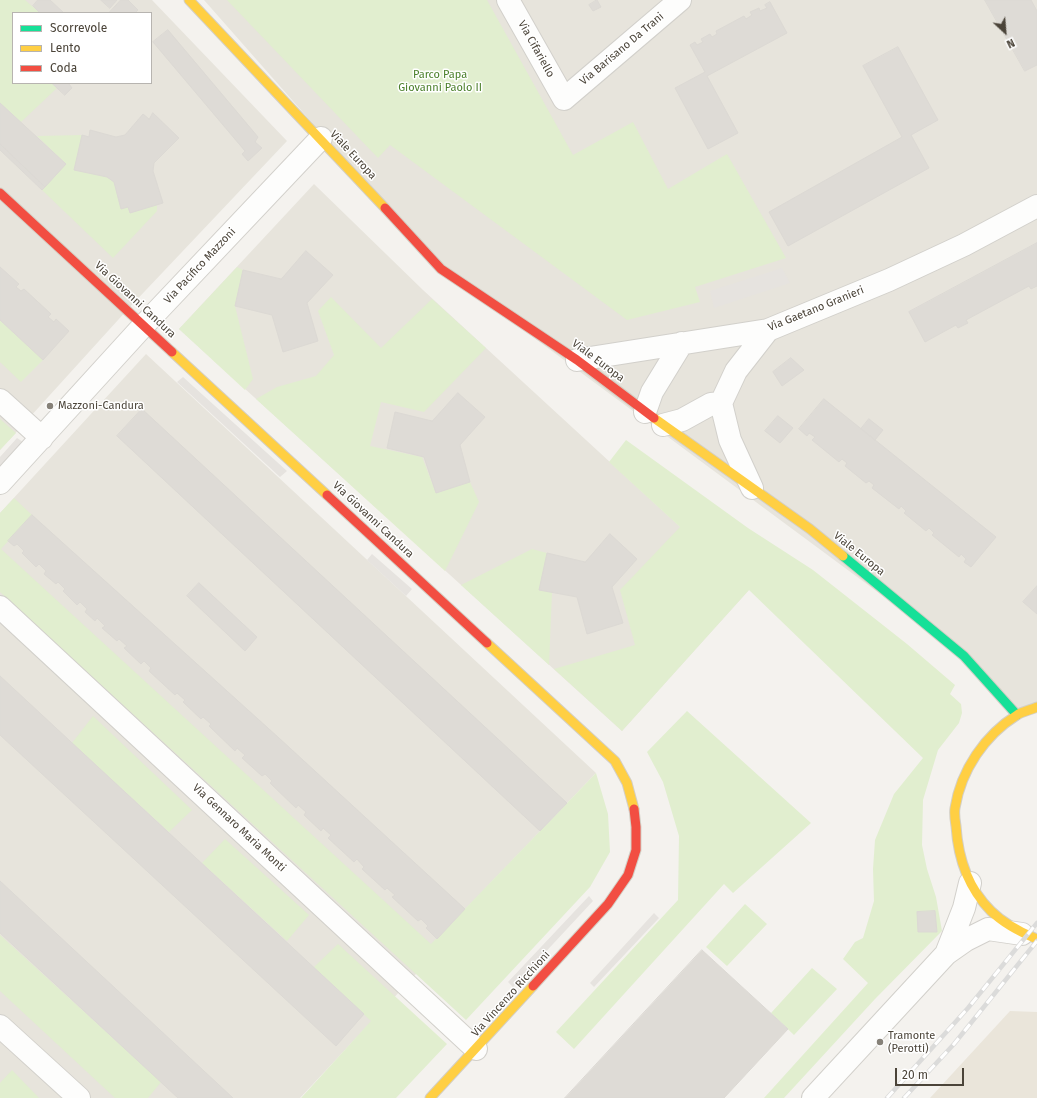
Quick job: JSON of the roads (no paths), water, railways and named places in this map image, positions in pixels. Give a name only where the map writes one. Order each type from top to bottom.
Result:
[{"type":"main road","name":"Viale Europa","points":[[189,0],[321,138],[441,269],[578,360],[645,412],[810,529],[964,656],[1017,715]]},
{"type":"main road","name":"Via Giovanni Candura","points":[[0,192],[615,761],[627,781],[631,796],[636,828],[635,850],[630,870],[621,887],[608,904]]},
{"type":"main road","points":[[1030,937],[1001,921],[984,904],[970,883],[957,847],[955,809],[966,771],[987,739],[1017,715],[1037,707]]},
{"type":"main road","name":"Via Vincenzo Ricchioni","points":[[430,1098],[476,1050],[608,904]]},
{"type":"street","name":"Via Cifariello","points":[[508,0],[564,99]]},
{"type":"street","name":"Via Barisano Da Trani","points":[[564,99],[679,0]]},
{"type":"street","name":"Via Pacifico Mazzoni","points":[[0,483],[144,325],[321,138]]},
{"type":"street","name":"Via Gaetano Granieri","points":[[578,360],[768,330],[889,280],[958,248],[1037,206]]},
{"type":"street","points":[[752,488],[730,440],[721,403],[736,371],[768,330]]},
{"type":"street","points":[[645,412],[652,392],[682,343]]},
{"type":"street","points":[[0,400],[42,438]]},
{"type":"street","points":[[663,425],[682,420],[711,404],[721,403]]},
{"type":"street","name":"Via Gennaro Maria Monti","points":[[0,607],[424,999],[476,1050]]},
{"type":"street","points":[[946,954],[964,908],[970,883]]},
{"type":"street","points":[[813,1098],[946,954],[966,940],[988,929],[1030,937]]},
{"type":"street","points":[[0,1026],[78,1098]]},
{"type":"railway","points":[[887,1098],[968,1008],[1037,923]]},
{"type":"railway","points":[[904,1098],[954,1044],[1037,941]]},
{"type":"place","name":"Mazzoni-Candura","points":[[50,406]]},
{"type":"place","name":"Tramonte (Perotti)","points":[[880,1042]]},
{"type":"park label","name":"Parco Papa Giovanni Paolo II","points":[[440,81]]}]
